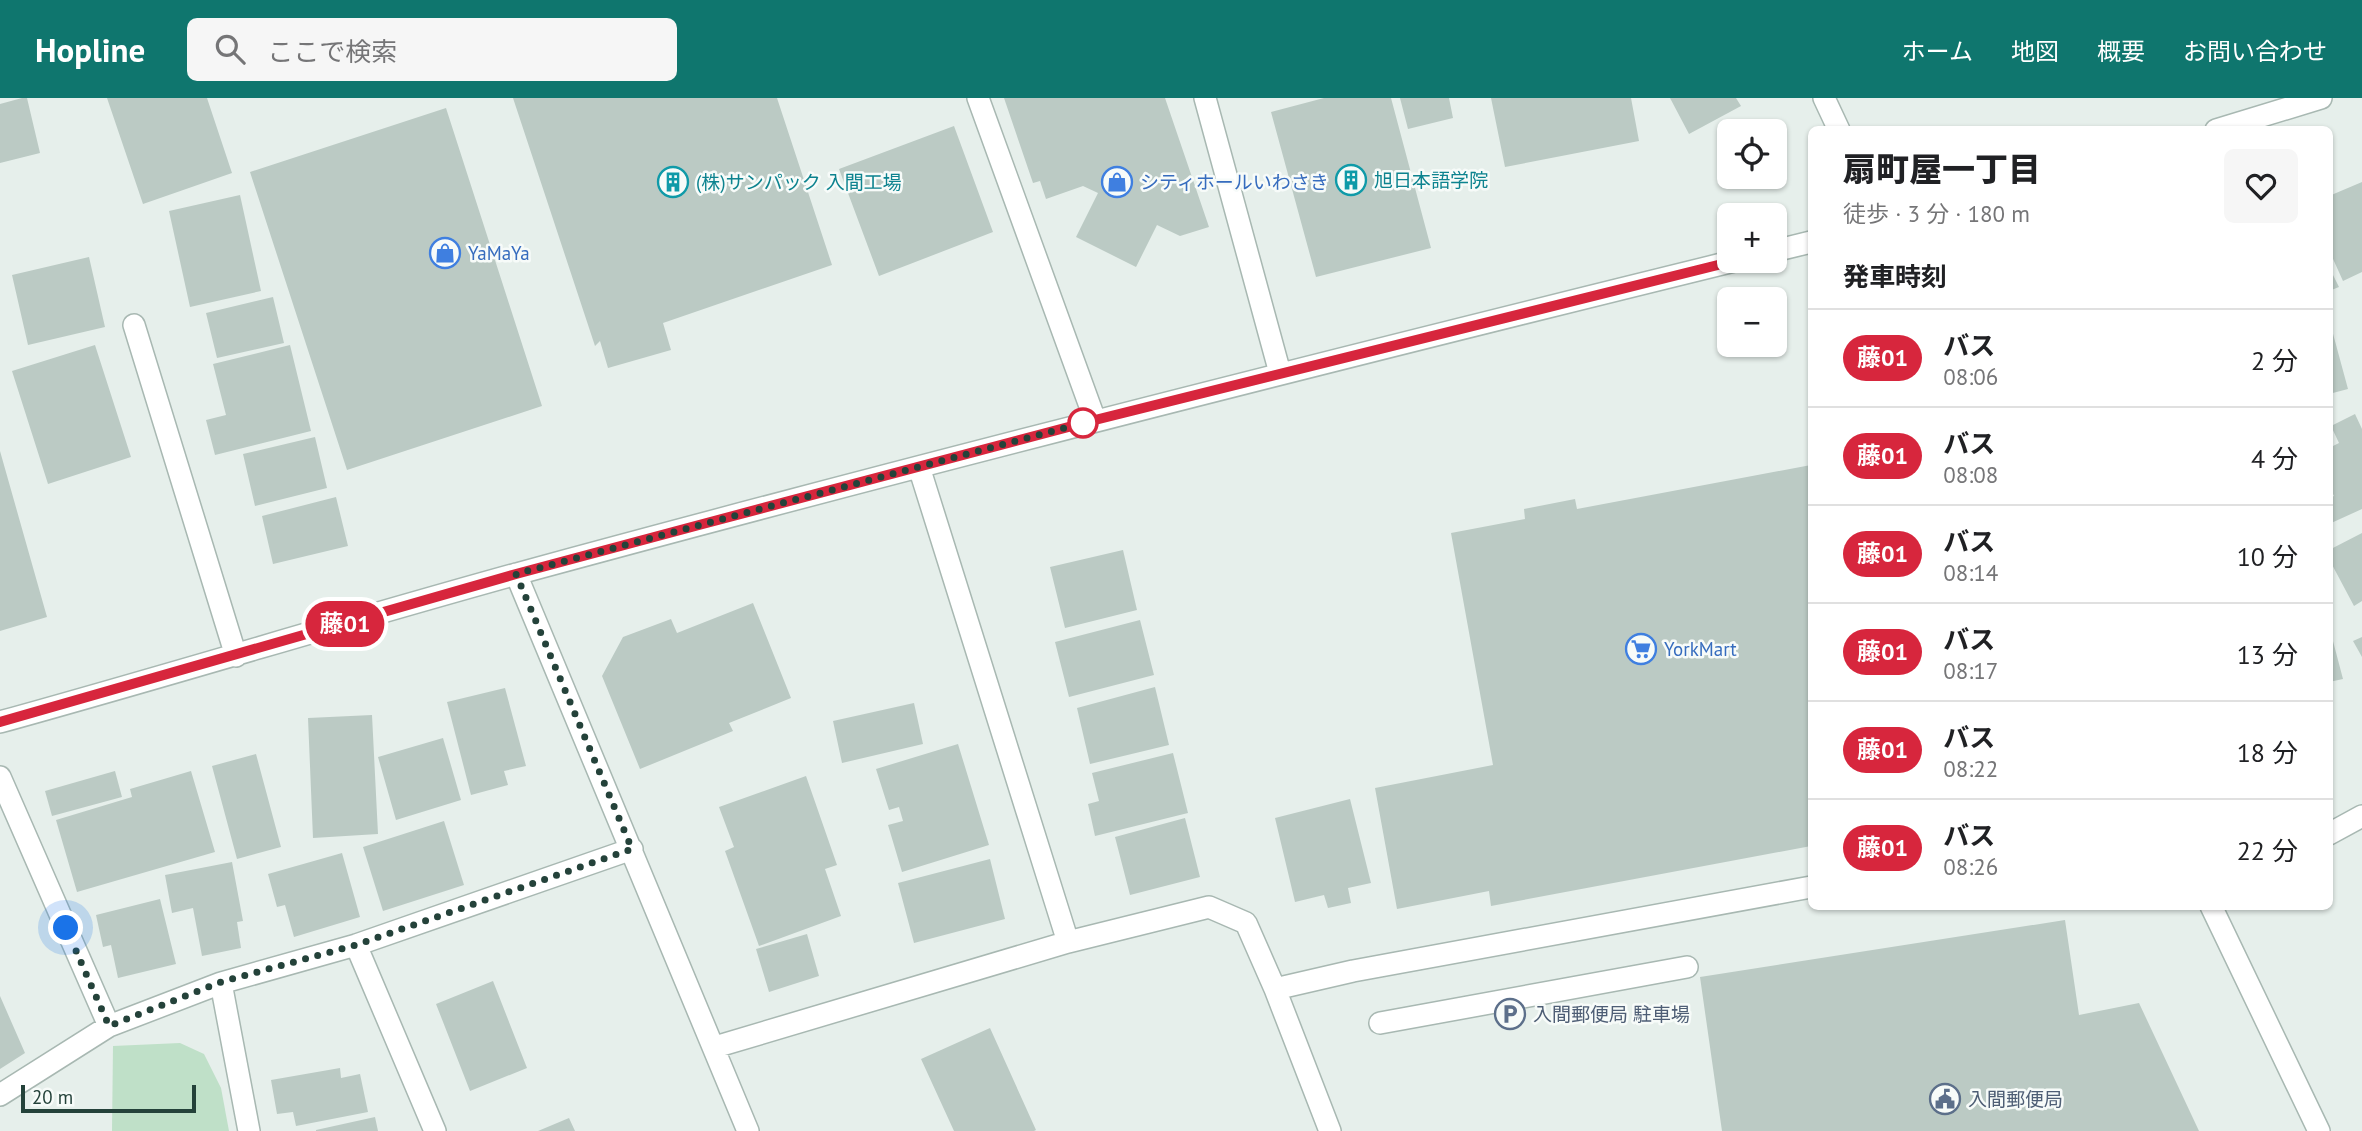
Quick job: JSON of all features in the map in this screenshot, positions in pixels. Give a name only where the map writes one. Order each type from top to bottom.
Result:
[{"type":"street","points":[[978,98],[1095,420]]},
{"type":"street","points":[[1205,98],[1280,373]]},
{"type":"street","points":[[1824,98],[1837,126]]},
{"type":"street","points":[[2229,126],[2321,98]]},
{"type":"street","points":[[1787,248],[1808,243]]},
{"type":"street","points":[[0,722],[516,574],[1095,420],[1717,265]]},
{"type":"street","points":[[134,325],[236,656]]},
{"type":"street","points":[[919,467],[1068,942]]},
{"type":"street","points":[[516,574],[748,1131]]},
{"type":"street","points":[[0,777],[109,1026]]},
{"type":"street","points":[[2333,832],[2362,816]]},
{"type":"street","points":[[0,1095],[109,1026],[221,982],[356,945],[632,849]]},
{"type":"street","points":[[1275,989],[1353,971],[1808,888]]},
{"type":"street","points":[[715,1047],[1068,942],[1209,906],[1246,923],[1275,989],[1330,1131]]},
{"type":"street","points":[[2213,910],[2319,1131]]},
{"type":"street","points":[[356,945],[435,1131]]},
{"type":"street","points":[[1380,1023],[1687,967]]},
{"type":"street","points":[[221,982],[249,1131]]},
{"type":"green space","points":[[180,1043],[204,1054],[221,1088],[229,1131],[112,1131],[113,1046]]},
{"type":"building","points":[[27,98],[40,153],[0,163],[0,104]]},
{"type":"building","points":[[107,98],[207,98],[232,173],[143,204]]},
{"type":"building","name":"(株)サンパック 入間工場","points":[[513,98],[777,98],[832,265],[663,323],[671,350],[608,368],[600,341],[595,346]]},
{"type":"building","name":"シティホールいわさき","points":[[1004,98],[1165,98],[1209,227],[1180,236],[1157,225],[1136,267],[1076,237],[1098,193],[1083,186],[1046,199],[1040,181],[1033,183]]},
{"type":"building","name":"旭日本語学院","points":[[1324,98],[1391,98],[1431,248],[1316,277],[1271,112]]},
{"type":"building","points":[[1400,98],[1449,98],[1453,118],[1408,129]]},
{"type":"building","points":[[1491,98],[1631,98],[1639,141],[1505,167]]},
{"type":"building","points":[[1670,98],[1736,98],[1741,106],[1689,134]]},
{"type":"building","points":[[446,108],[542,406],[347,470],[250,172]]},
{"type":"building","points":[[954,126],[993,232],[879,276],[839,169]]},
{"type":"building","points":[[2362,182],[2362,272],[2343,281],[2333,259],[2333,194]]},
{"type":"building","points":[[240,195],[261,291],[190,307],[169,211]]},
{"type":"building","points":[[89,257],[105,327],[28,345],[12,275]]},
{"type":"building","points":[[2333,275],[2339,287],[2333,289]]},
{"type":"building","points":[[273,297],[284,343],[217,358],[206,313]]},
{"type":"building","points":[[2333,334],[2348,389],[2333,393]]},
{"type":"building","points":[[95,345],[131,457],[48,484],[12,371]]},
{"type":"building","points":[[290,345],[311,431],[215,455],[206,420],[226,415],[213,364]]},
{"type":"building","points":[[2355,414],[2362,429],[2362,509],[2333,522],[2333,446],[2339,443],[2333,425]]},
{"type":"building","points":[[315,437],[327,488],[255,506],[243,454]]},
{"type":"building","points":[[0,451],[47,617],[0,631]]},
{"type":"building","name":"YorkMart","points":[[1808,466],[1808,847],[1491,906],[1489,891],[1397,909],[1375,788],[1493,765],[1451,533],[1525,519],[1524,509],[1575,499],[1577,509]]},
{"type":"building","points":[[336,497],[348,546],[273,564],[262,516]]},
{"type":"building","points":[[2362,533],[2362,601],[2354,606],[2333,567],[2333,548]]},
{"type":"building","points":[[1123,550],[1137,610],[1065,628],[1050,567]]},
{"type":"building","points":[[753,603],[791,698],[729,723],[733,731],[640,769],[602,676],[623,637],[671,619],[677,633]]},
{"type":"building","points":[[1140,620],[1154,675],[1069,697],[1055,642]]},
{"type":"building","points":[[2362,637],[2362,657],[2353,641]]},
{"type":"building","points":[[2333,641],[2343,679],[2333,681]]},
{"type":"building","points":[[1155,687],[1169,745],[1090,764],[1077,708]]},
{"type":"building","points":[[505,688],[526,766],[504,771],[508,785],[471,795],[447,702]]},
{"type":"building","points":[[914,703],[923,744],[842,763],[833,721]]},
{"type":"building","points":[[372,715],[378,834],[313,838],[308,718]]},
{"type":"building","points":[[443,738],[461,800],[396,820],[378,757]]},
{"type":"building","points":[[958,744],[989,845],[902,872],[888,825],[903,821],[899,807],[889,810],[876,769]]},
{"type":"building","points":[[1173,753],[1188,813],[1095,836],[1088,804],[1099,801],[1092,773]]},
{"type":"building","points":[[256,754],[281,847],[237,859],[212,766]]},
{"type":"building","points":[[115,771],[122,797],[52,816],[45,791]]},
{"type":"building","points":[[191,771],[215,852],[77,892],[56,820],[132,797],[130,789]]},
{"type":"building","points":[[806,776],[837,865],[825,869],[841,916],[759,946],[725,851],[734,847],[719,807]]},
{"type":"building","points":[[1350,799],[1371,883],[1348,888],[1351,903],[1328,908],[1324,895],[1295,902],[1275,818]]},
{"type":"building","points":[[1185,818],[1200,877],[1130,895],[1115,837]]},
{"type":"building","points":[[444,821],[464,885],[383,911],[363,847]]},
{"type":"building","points":[[342,853],[360,917],[294,937],[285,905],[277,907],[268,874]]},
{"type":"building","points":[[990,859],[1005,919],[914,943],[898,883]]},
{"type":"building","points":[[232,862],[243,921],[237,922],[241,948],[202,956],[193,908],[172,913],[165,875]]},
{"type":"building","points":[[160,899],[176,964],[118,978],[111,945],[103,947],[96,915]]},
{"type":"building","points":[[2065,920],[2079,1015],[2139,1003],[2199,1131],[1722,1131],[1700,977]]},
{"type":"building","points":[[807,934],[819,976],[769,992],[756,949]]},
{"type":"building","points":[[493,981],[527,1068],[470,1091],[436,1004]]},
{"type":"building","points":[[0,996],[25,1053],[0,1069]]},
{"type":"building","points":[[990,1028],[1036,1130],[1034,1131],[954,1131],[921,1059]]},
{"type":"building","points":[[340,1068],[341,1078],[360,1074],[368,1112],[296,1126],[293,1112],[277,1114],[271,1080]]},
{"type":"building","points":[[375,1117],[378,1131],[316,1131],[316,1130]]},
{"type":"building","points":[[569,1118],[575,1131],[538,1131]]},
{"type":"bus line","name":"藤01","points":[[0,722],[516,574],[699,525],[1095,420],[1717,265]]},
{"type":"place","name":"旭日本語学院","points":[[1351,180]]},
{"type":"place","name":"(株)サンパック 入間工場","points":[[673,182]]},
{"type":"place","name":"シティホールいわさき","points":[[1117,182]]},
{"type":"place","name":"YaMaYa","points":[[445,253]]},
{"type":"place","name":"YorkMart","points":[[1641,649]]},
{"type":"place","name":"入間郵便局 駐車場","points":[[1510,1014]]},
{"type":"place","name":"入間郵便局","points":[[1945,1099]]},
{"type":"route","points":[[66,928],[109,1026],[221,982],[356,945],[632,849],[516,574],[1095,420],[1083,423]]}]
